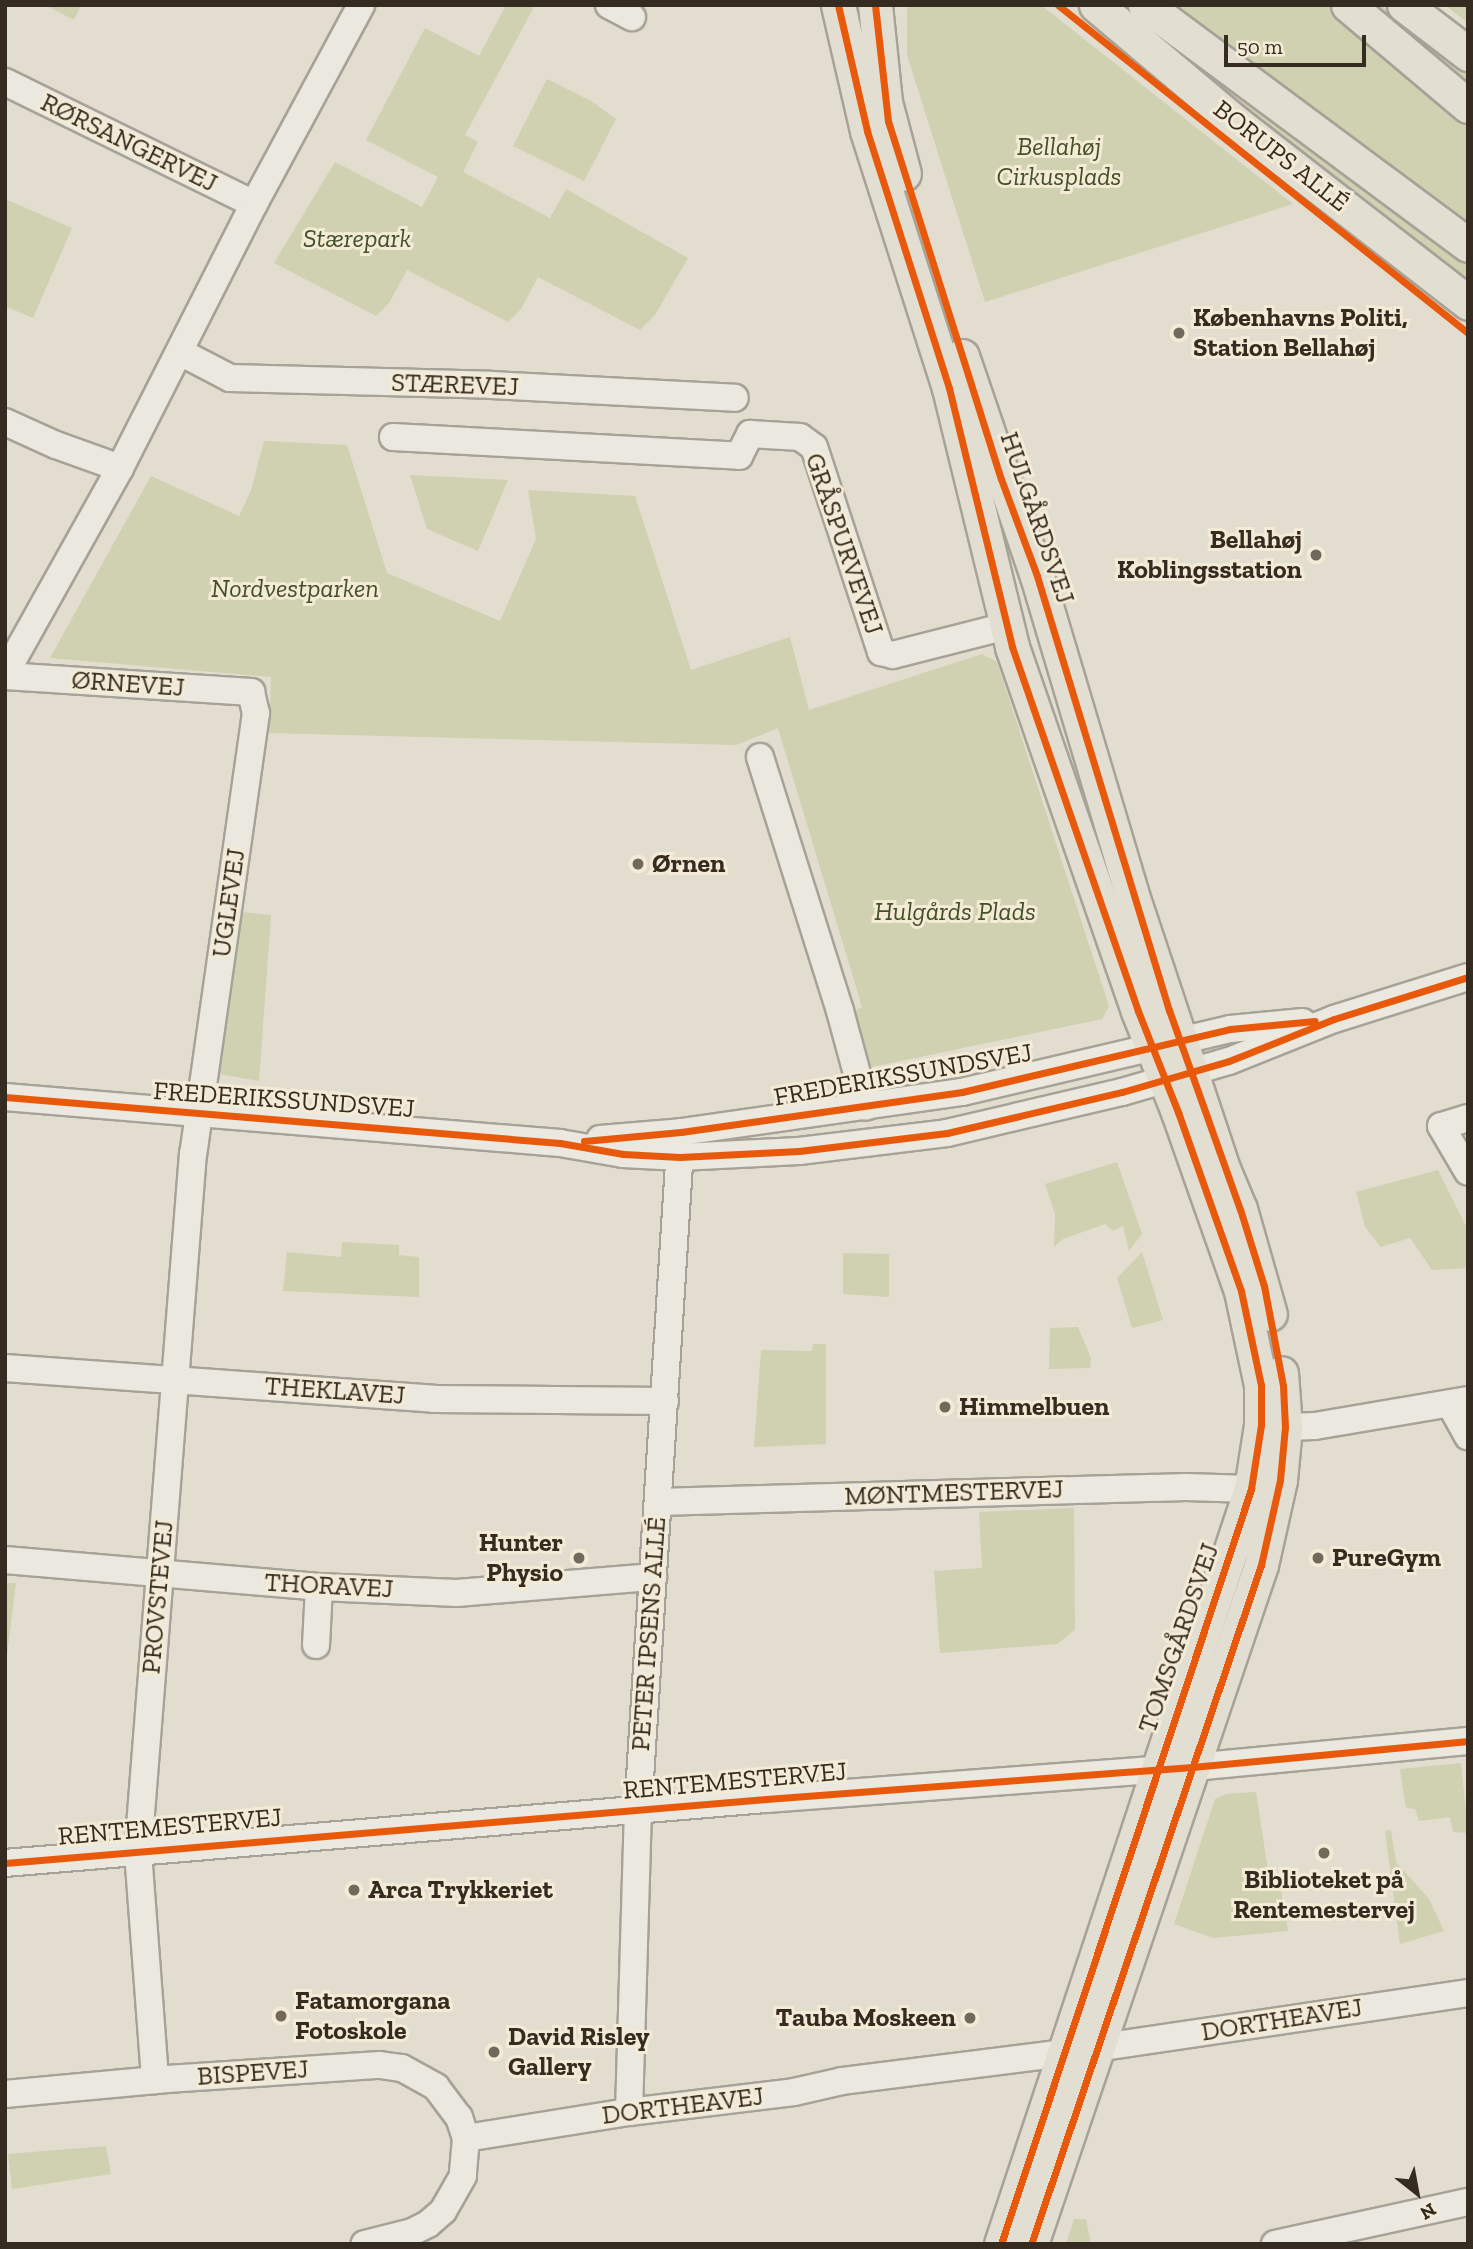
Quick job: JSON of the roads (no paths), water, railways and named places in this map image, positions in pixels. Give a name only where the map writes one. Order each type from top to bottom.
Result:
[{"type":"main road","name":"HULGÅRDSVEJ","points":[[838,5],[867,131],[949,388],[1012,648],[1169,1061]]},
{"type":"main road","points":[[857,5],[860,25],[882,79]]},
{"type":"main road","name":"HULGÅRDSVEJ","points":[[875,5],[888,121],[1002,479],[1037,576],[1131,892],[1169,1061]]},
{"type":"main road","name":"BORUPS ALLÉ","points":[[1096,5],[1235,122],[1468,303]]},
{"type":"main road","points":[[1145,5],[1468,245]]},
{"type":"main road","points":[[1348,5],[1468,106]]},
{"type":"main road","points":[[1404,5],[1468,54]]},
{"type":"main road","name":"TOMSGÅRDSVEJ","points":[[1031,2244],[1261,1564],[1280,1480],[1285,1427],[1278,1345],[1264,1286],[1240,1209],[1169,1061]]},
{"type":"main road","name":"TOMSGÅRDSVEJ","points":[[1001,2244],[1251,1489],[1261,1425],[1261,1385],[1241,1291],[1169,1061]]},
{"type":"street","points":[[5,675],[120,468],[254,204],[361,5]]},
{"type":"street","name":"RØRSANGERVEJ","points":[[5,82],[254,204]]},
{"type":"street","name":"STÆREVEJ","points":[[180,352],[230,378],[491,385],[735,398]]},
{"type":"street","points":[[5,422],[56,445],[120,468]]},
{"type":"street","name":"GRÅSPURVEVEJ","points":[[393,437],[739,456],[750,435],[800,437],[814,447],[881,652],[893,655],[1007,626]]},
{"type":"street","name":"ØRNEVEJ","points":[[5,675],[251,692]]},
{"type":"street","name":"UGLEVEJ","points":[[199,1114],[256,713],[251,692]]},
{"type":"street","points":[[760,757],[840,1011],[866,1107]]},
{"type":"street","name":"FREDERIKSSUNDSVEJ","points":[[680,1144],[799,1151],[985,1125],[1169,1061],[1230,1029],[1334,1019],[1468,977]]},
{"type":"street","name":"FREDERIKSSUNDSVEJ","points":[[5,1097],[559,1143],[622,1154],[866,1107],[1169,1061]]},
{"type":"street","name":"PROVSTEVEJ","points":[[155,2080],[138,1852],[193,1153],[199,1114]]},
{"type":"street","points":[[1468,1118],[1441,1126],[1468,1172]]},
{"type":"street","name":"PETER IPSENS ALLÉ","points":[[629,2112],[638,1810],[680,1144]]},
{"type":"street","name":"THEKLAVEJ","points":[[5,1368],[434,1399],[665,1401]]},
{"type":"street","points":[[1285,1427],[1315,1426],[1459,1402],[1468,1436]]},
{"type":"street","name":"MØNTMESTERVEJ","points":[[658,1502],[1186,1487],[1251,1489]]},
{"type":"street","name":"THORAVEJ","points":[[5,1560],[319,1587],[457,1593],[653,1577]]},
{"type":"street","points":[[316,1645],[319,1587]]},
{"type":"street","name":"RENTEMESTERVEJ","points":[[5,1863],[1193,1767],[1468,1741]]},
{"type":"street","name":"DORTHEAVEJ","points":[[1096,2048],[1468,1993]]},
{"type":"street","name":"DORTHEAVEJ","points":[[466,2138],[629,2112],[1063,2053]]},
{"type":"street","name":"BISPEVEJ","points":[[5,2094],[155,2080],[380,2065],[402,2068],[436,2087],[459,2117],[466,2138]]},
{"type":"street","points":[[365,2244],[412,2232],[443,2211],[463,2176],[466,2138]]},
{"type":"street","points":[[1275,2244],[1468,2202]]},
{"type":"place","name":"Københavns Politi, Station Bellahøj","points":[[1179,333]]},
{"type":"place","name":"Bellahøj Koblingsstation","points":[[1316,555]]},
{"type":"place","name":"Ørnen","points":[[638,864]]},
{"type":"place","name":"Himmelbuen","points":[[945,1407]]},
{"type":"place","name":"Hunter Physio","points":[[579,1558]]},
{"type":"place","name":"PureGym","points":[[1318,1558]]},
{"type":"place","name":"Biblioteket på Rentemestervej","points":[[1324,1853]]},
{"type":"place","name":"Arca Trykkeriet","points":[[354,1890]]},
{"type":"place","name":"Fatamorgana Fotoskole","points":[[281,2016]]},
{"type":"place","name":"Tauba Moskeen","points":[[970,2018]]},
{"type":"place","name":"David Risley Gallery","points":[[494,2052]]},
{"type":"park label","name":"Bellahøj Cirkusplads","points":[[1059,162]]},
{"type":"park label","name":"Stærepark","points":[[357,239]]},
{"type":"park label","name":"Nordvestparken","points":[[295,589]]},
{"type":"park label","name":"Hulgårds Plads","points":[[955,912]]}]
